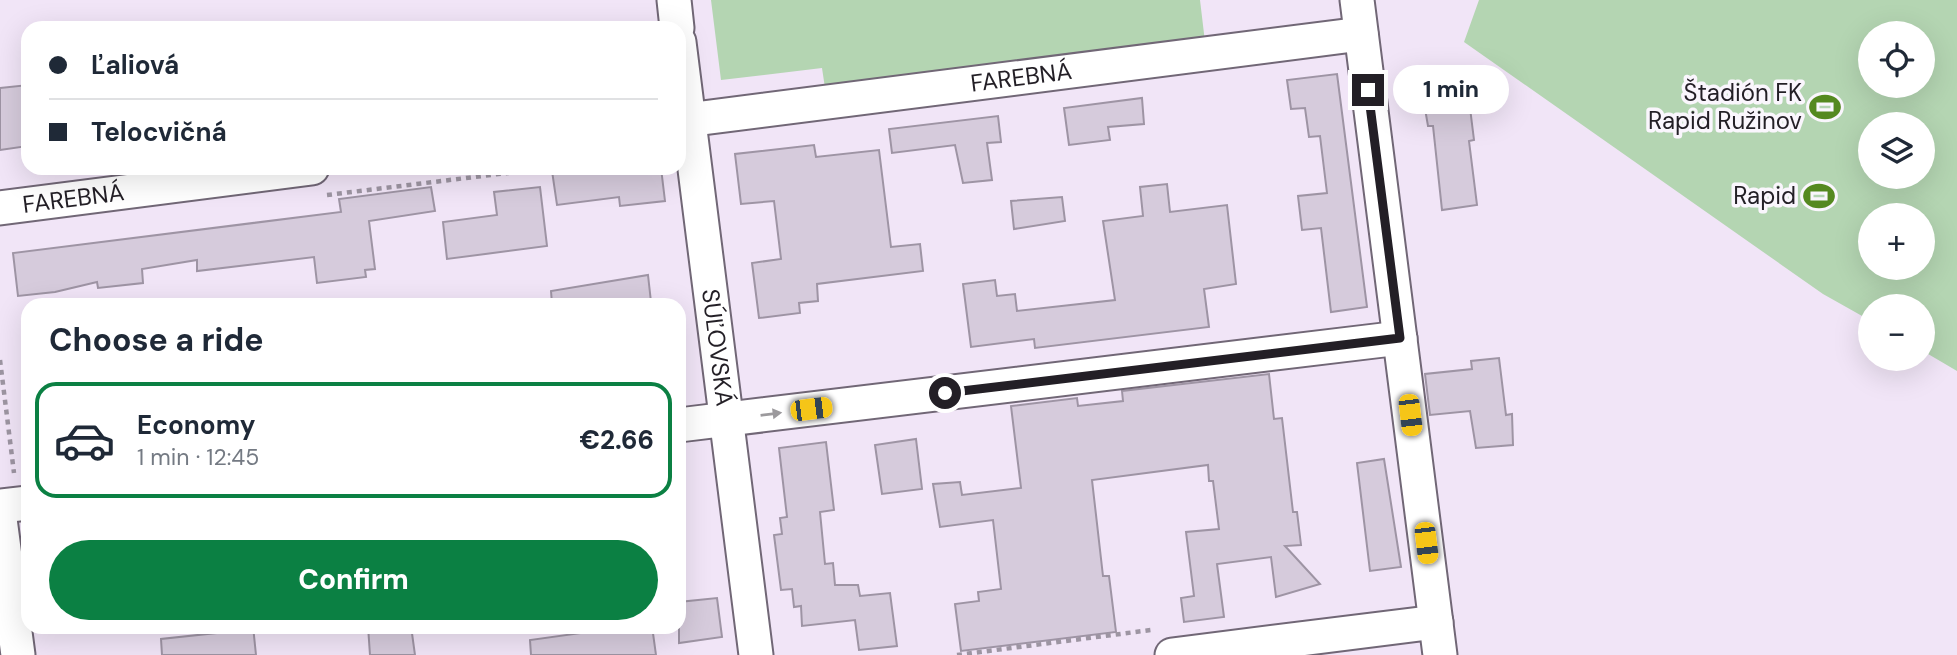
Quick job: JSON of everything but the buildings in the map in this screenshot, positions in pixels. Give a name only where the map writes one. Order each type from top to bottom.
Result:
[{"type":"street","points":[[674,0],[676,21]]},
{"type":"street","points":[[1357,0],[1440,655]]},
{"type":"street","name":"FAREBNÁ","points":[[686,121],[1361,34]]},
{"type":"street","name":"SÚĽOVSKÁ","points":[[686,135],[727,419],[756,655]]},
{"type":"street","name":"FAREBNÁ","points":[[0,208],[257,175]]},
{"type":"street","points":[[686,424],[1400,338]]},
{"type":"street","points":[[0,506],[21,504]]},
{"type":"street","points":[[0,519],[18,655]]},
{"type":"street","points":[[1172,655],[1436,622]]},
{"type":"green space","points":[[711,0],[1200,0],[1205,42],[825,88],[822,68],[721,80]]},
{"type":"green space","name":"Rapid","points":[[1479,0],[1957,0],[1957,371],[1935,358],[1935,294],[1858,294],[1858,314],[1823,294],[1464,42]]},
{"type":"place","name":"Štadión FK Rapid Ružinov","points":[[1825,107]]},
{"type":"place","name":"Rapid","points":[[1819,196]]},
{"type":"route","points":[[945,393],[1400,338],[1368,90]]}]
